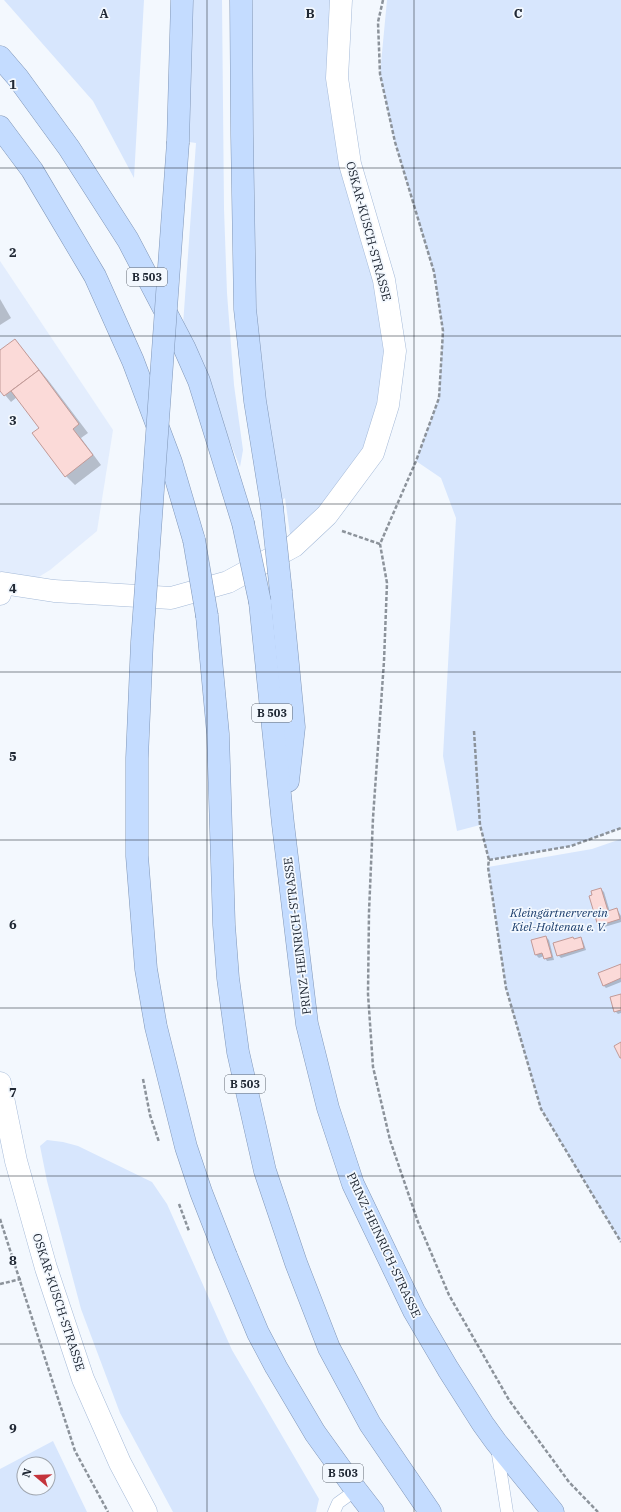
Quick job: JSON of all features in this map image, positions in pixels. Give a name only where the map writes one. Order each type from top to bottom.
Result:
[{"type":"highway","name":"B 503","points":[[182,0],[178,142],[142,642],[137,758],[137,856],[146,969],[156,1027],[186,1147],[201,1192],[258,1333],[276,1367],[316,1433],[372,1512]]},
{"type":"highway","points":[[241,0],[245,309],[255,401],[272,507],[294,726],[283,824]]},
{"type":"highway","name":"B 503","points":[[0,57],[18,78],[69,148],[128,240],[184,347],[199,381],[243,523],[260,602],[283,824]]},
{"type":"highway","name":"B 503","points":[[0,127],[32,170],[98,283],[136,368],[171,462],[194,540],[207,616],[218,734],[224,926],[228,978],[238,1052],[265,1171],[296,1263],[330,1348],[370,1424],[430,1512]]},
{"type":"highway","name":"PRINZ-HEINRICH-STRASSE","points":[[283,824],[307,1024],[328,1108],[353,1184],[414,1311],[448,1369],[496,1442],[553,1512]]},
{"type":"street","name":"OSKAR-KUSCH-STRASSE","points":[[0,594],[2,583],[50,590],[171,598],[228,582],[294,546],[327,515],[373,453],[388,405],[395,351],[384,280],[350,164],[337,78],[342,0]]},
{"type":"street","name":"OSKAR-KUSCH-STRASSE","points":[[0,1083],[16,1161],[46,1268],[83,1379],[120,1463],[146,1512]]},
{"type":"lane","points":[[496,1442],[507,1512]]},
{"type":"lane","points":[[334,1512],[338,1503],[356,1490]]},
{"type":"path","points":[[383,0],[378,22],[380,74],[395,142],[434,272],[443,331],[439,398],[416,460],[380,544],[387,583],[384,661],[373,818],[369,912],[368,994],[373,1067],[390,1140],[418,1222],[449,1294],[509,1400],[568,1482],[598,1512]]},
{"type":"path","points":[[474,731],[480,825],[489,860],[488,867],[506,988],[541,1109],[621,1242]]},
{"type":"path","points":[[489,860],[570,846],[621,828]]},
{"type":"path","points":[[0,1219],[75,1451],[108,1512]]},
{"type":"shaded area","points":[[0,261],[113,430],[97,531],[50,570],[0,601]]},
{"type":"green space","points":[[4,0],[144,0],[134,178],[93,101]]},
{"type":"green space","points":[[192,0],[222,0],[224,209],[227,293],[234,385],[243,450],[240,467],[183,325],[196,143],[189,142]]},
{"type":"green space","points":[[241,0],[341,0],[337,78],[395,351],[373,453],[292,548],[285,498],[272,507],[255,401]]},
{"type":"green space","points":[[387,0],[621,0],[621,828],[571,846],[489,860],[480,825],[457,831],[443,756],[456,518],[441,478],[416,461],[439,398],[443,331],[434,272],[395,142],[380,74]]},
{"type":"green space","name":"Kleingärtnerverein Kiel-Holtenau e. V.","points":[[621,839],[621,1242],[541,1109],[506,988],[488,867],[592,849]]},
{"type":"green space","points":[[47,1140],[78,1146],[152,1182],[167,1204],[232,1350],[319,1499],[316,1512],[173,1512],[120,1413],[81,1309],[47,1181],[40,1146]]},
{"type":"green space","points":[[53,1441],[87,1512],[0,1512],[0,1469],[16,1461],[16,1496],[56,1496],[56,1456],[25,1456]]},
{"type":"building","points":[[15,339],[39,370],[4,396],[0,391],[0,350]]},
{"type":"building","points":[[39,370],[79,424],[73,429],[93,455],[65,477],[32,433],[39,428],[11,391]]},
{"type":"building","points":[[601,888],[608,911],[617,908],[620,919],[598,926],[589,896],[592,895],[591,891]]},
{"type":"building","points":[[546,936],[552,957],[544,959],[542,953],[535,955],[531,940]]},
{"type":"building","points":[[573,937],[574,939],[581,937],[584,948],[557,956],[553,943]]},
{"type":"building","points":[[621,964],[621,978],[603,986],[598,973]]},
{"type":"building","points":[[621,994],[621,1010],[614,1012],[610,997]]},
{"type":"building","points":[[621,1042],[621,1058],[620,1058],[614,1046]]}]
